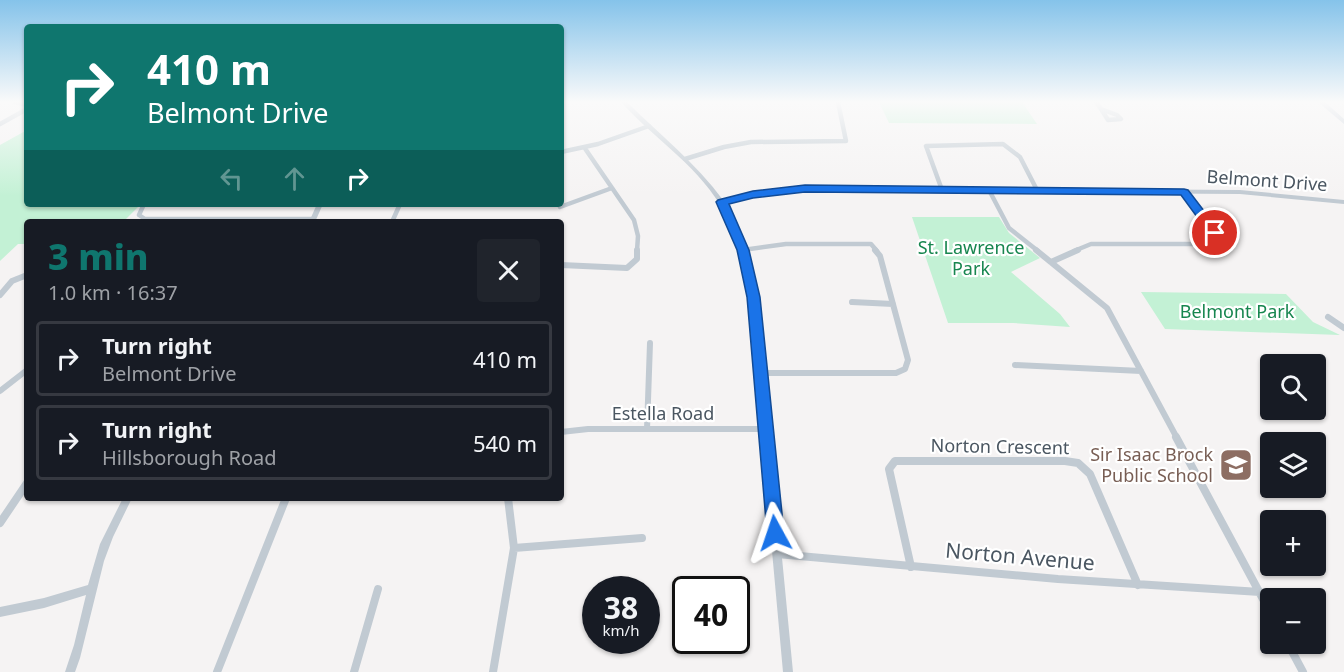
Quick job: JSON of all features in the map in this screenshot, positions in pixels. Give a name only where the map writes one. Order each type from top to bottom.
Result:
[{"type":"street","points":[[564,152],[626,133]]},
{"type":"street","points":[[657,133],[685,159],[722,202],[743,250],[753,297],[788,672]]},
{"type":"street","points":[[685,159],[724,147],[751,142],[846,141],[846,133]]},
{"type":"street","points":[[942,190],[926,146],[1003,144],[1011,147],[1017,153],[1037,190]]},
{"type":"street","points":[[564,265],[627,268],[637,259],[639,236],[634,220],[584,147]]},
{"type":"street","points":[[564,206],[612,188]]},
{"type":"street","name":"Belmont Drive","points":[[722,202],[795,189],[1262,193],[1344,202]]},
{"type":"street","points":[[989,190],[1009,228],[1107,308],[1260,592]]},
{"type":"street","points":[[1051,262],[1091,244],[1208,244],[1219,240],[1184,192]]},
{"type":"street","points":[[143,207],[139,215],[145,219]]},
{"type":"street","points":[[743,250],[807,243],[871,244],[880,256],[908,360],[905,369],[896,373],[760,373]]},
{"type":"street","points":[[0,295],[12,281],[24,276]]},
{"type":"street","points":[[852,302],[893,304]]},
{"type":"street","points":[[1328,317],[1344,328]]},
{"type":"street","points":[[647,429],[650,343]]},
{"type":"street","points":[[1015,365],[1141,371]]},
{"type":"street","points":[[0,391],[24,372]]},
{"type":"street","name":"Estella Road","points":[[564,432],[588,429],[766,429]]},
{"type":"street","name":"Norton Crescent","points":[[911,567],[890,476],[889,469],[895,461],[1065,461],[1078,463],[1090,474],[1138,585]]},
{"type":"street","points":[[0,523],[24,487]]},
{"type":"street","points":[[70,672],[99,561],[112,526],[126,501]]},
{"type":"street","points":[[217,672],[285,501]]},
{"type":"street","points":[[494,672],[514,548],[508,501]]},
{"type":"street","points":[[514,548],[642,537]]},
{"type":"street","name":"Norton Avenue","points":[[777,554],[1138,585],[1260,592]]},
{"type":"street","points":[[0,612],[44,603],[93,588]]},
{"type":"street","points":[[354,672],[378,590]]},
{"type":"street","points":[[1293,654],[1303,672]]},
{"type":"green space","points":[[24,133],[24,207],[138,207],[126,219],[24,219],[24,244],[18,244],[0,261],[0,145]]},
{"type":"green space","name":"St. Lawrence Park","points":[[912,217],[999,217],[1009,233],[1040,258],[1011,272],[1060,314],[1070,327],[1013,323],[948,323]]},
{"type":"green space","name":"Belmont Park","points":[[1141,292],[1286,294],[1313,322],[1340,335],[1165,329]]},
{"type":"place","name":"Sir Isaac Brock Public School","points":[[1236,465]]},
{"type":"route","points":[[775,533],[753,297],[743,250],[722,202],[784,190],[805,189],[1184,192],[1215,233]]}]
